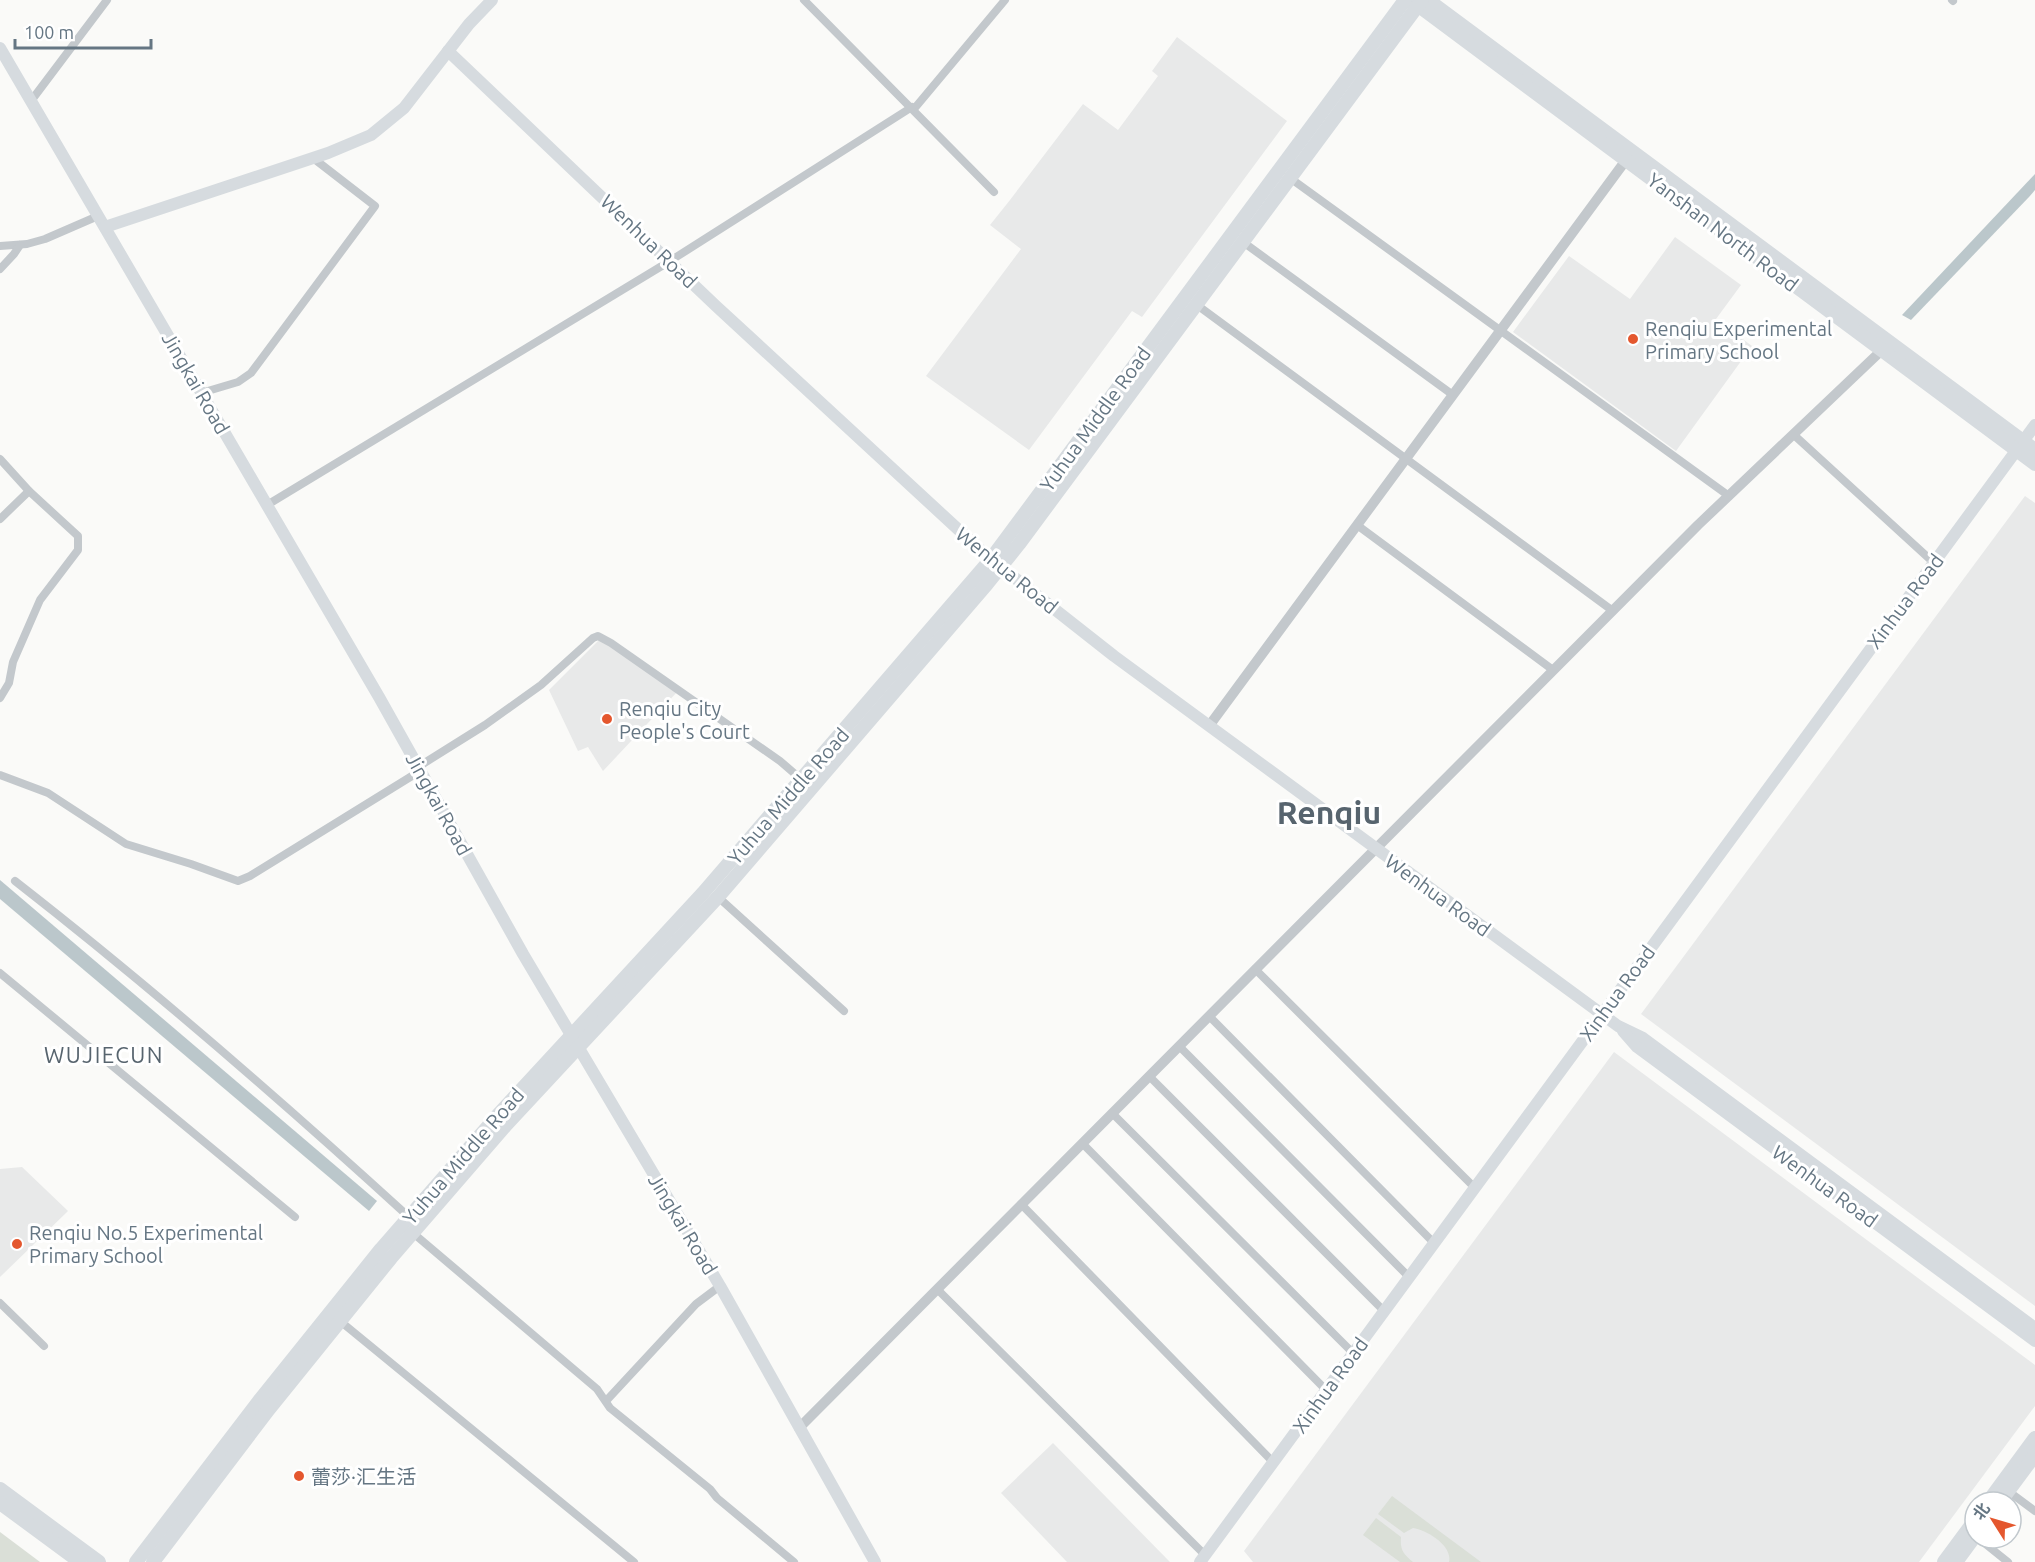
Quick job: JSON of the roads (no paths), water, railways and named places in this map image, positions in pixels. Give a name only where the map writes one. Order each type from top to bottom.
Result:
[{"type":"main road","points":[[469,24],[479,0]]},
{"type":"main road","points":[[102,222],[313,158],[371,135],[410,102],[469,24],[492,0]]},
{"type":"main road","name":"Yanshan North Road","points":[[1416,1],[1882,350],[2020,446],[2035,450]]},
{"type":"main road","name":"Yanshan North Road","points":[[1416,1],[2020,446],[2035,464]]},
{"type":"main road","name":"Yuhua Middle Road","points":[[136,1562],[259,1401],[409,1217],[497,1116],[718,897],[879,711],[1197,305],[1416,1]]},
{"type":"main road","name":"Yuhua Middle Road","points":[[153,1562],[269,1409],[340,1321],[507,1125],[575,1041],[802,780],[996,563],[1416,1]]},
{"type":"main road","name":"Jingkai Road","points":[[0,48],[575,1041],[720,1286],[875,1562]]},
{"type":"main road","name":"Wenhua Road","points":[[448,51],[915,492],[996,563],[1114,656],[1602,1014],[1618,1026],[1637,1047],[2035,1341]]},
{"type":"main road","name":"Xinhua Road","points":[[1203,1559],[2035,425]]},
{"type":"main road","name":"Wenhua Road","points":[[1618,1026],[1643,1038],[2035,1328]]},
{"type":"main road","points":[[1997,1490],[2035,1438]]},
{"type":"main road","points":[[2009,1490],[2035,1455]]},
{"type":"main road","points":[[0,1489],[99,1562]]},
{"type":"main road","points":[[0,1503],[80,1562]]},
{"type":"main road","points":[[1944,1562],[1963,1536]]},
{"type":"main road","points":[[1956,1562],[1966,1550]]},
{"type":"street","points":[[31,100],[107,0]]},
{"type":"street","points":[[804,0],[994,192]]},
{"type":"street","points":[[267,506],[670,261],[913,108],[1005,0]]},
{"type":"street","points":[[201,393],[238,382],[250,373],[375,206],[313,158]]},
{"type":"street","points":[[1209,726],[1626,160]]},
{"type":"street","points":[[1290,178],[1729,496]]},
{"type":"street","points":[[0,246],[20,245],[102,222]]},
{"type":"street","points":[[1244,242],[1453,395]]},
{"type":"street","points":[[0,269],[20,245]]},
{"type":"street","points":[[1197,305],[1613,611]]},
{"type":"street","points":[[799,1428],[1553,670],[1729,496],[1882,350]]},
{"type":"street","points":[[1794,435],[1933,562]]},
{"type":"street","points":[[0,459],[29,491],[78,536],[78,550],[40,600],[13,662],[9,683],[0,698]]},
{"type":"street","points":[[0,519],[29,491]]},
{"type":"street","points":[[1358,525],[1553,670]]},
{"type":"street","points":[[0,775],[48,793],[126,844],[238,881],[250,876],[419,769],[484,725],[541,685],[598,636],[770,755],[802,780]]},
{"type":"street","points":[[15,881],[78,930],[218,1048],[409,1217]]},
{"type":"street","points":[[718,897],[844,1011]]},
{"type":"street","points":[[1255,969],[1475,1188]]},
{"type":"street","points":[[0,973],[294,1217]]},
{"type":"street","points":[[1209,1016],[1434,1243]]},
{"type":"street","points":[[1179,1046],[1409,1277]]},
{"type":"street","points":[[1149,1076],[1384,1311]]},
{"type":"street","points":[[1113,1113],[1353,1353]]},
{"type":"street","points":[[1082,1143],[1326,1390]]},
{"type":"street","points":[[1021,1204],[1273,1462]]},
{"type":"street","points":[[413,1233],[597,1389],[610,1408],[710,1489],[717,1498],[794,1562]]},
{"type":"street","points":[[606,1401],[689,1311],[704,1296],[720,1286]]},
{"type":"street","points":[[937,1289],[1203,1559]]},
{"type":"street","points":[[0,1303],[44,1346]]},
{"type":"street","points":[[340,1321],[634,1562]]},
{"type":"street","points":[[1993,1550],[2008,1562]]},
{"type":"place","name":"Renqiu Experimental Primary School","points":[[1633,339]]},
{"type":"place","name":"Renqiu City People's Court","points":[[607,719]]},
{"type":"place","name":"Renqiu No.5 Experimental Primary School","points":[[17,1244]]},
{"type":"place","name":"蕾莎·汇生活","points":[[299,1476]]},
{"type":"district","name":"Renqiu","points":[[1329,812]]},
{"type":"district","name":"WUJIECUN","points":[[104,1054]]}]
